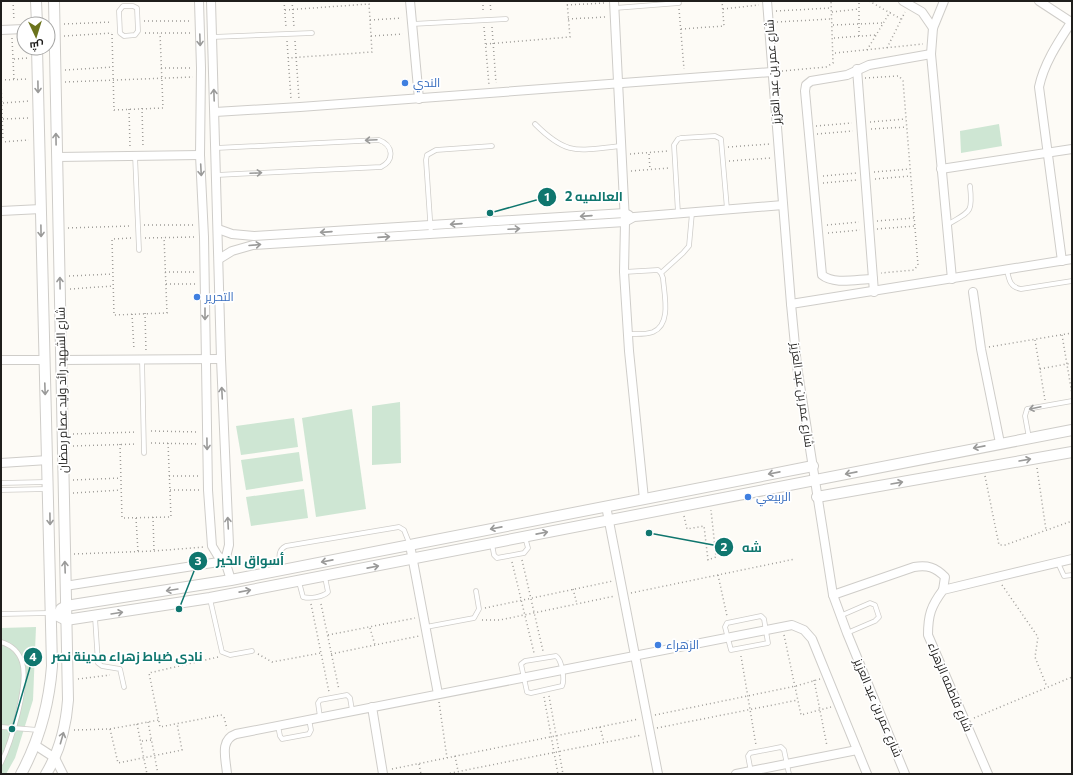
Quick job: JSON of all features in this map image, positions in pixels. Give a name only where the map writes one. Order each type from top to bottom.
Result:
[{"type":"street","points":[[36,1],[37,16]]},
{"type":"street","name":"شارع الشهيد رائد وليد عصام رمضان","points":[[54,1],[54,16]]},
{"type":"street","points":[[199,1],[201,72],[200,155],[205,272],[208,490],[212,546],[218,556],[225,561]]},
{"type":"street","points":[[211,1],[217,175],[220,359],[229,545],[225,561],[231,580]]},
{"type":"street","points":[[410,1],[419,99]]},
{"type":"street","points":[[944,1],[933,28],[930,43],[952,279]]},
{"type":"street","points":[[1038,1],[1072,21],[1041,74],[1039,87],[1062,261]]},
{"type":"street","points":[[906,2],[922,12],[933,28]]},
{"type":"street","name":"شارع عمر بن عبد العزيز","points":[[768,6],[772,72],[797,366],[833,595],[840,616],[905,774]]},
{"type":"street","points":[[614,7],[625,218],[624,272],[628,334],[644,499]]},
{"type":"street","points":[[1,30],[13,29]]},
{"type":"street","points":[[873,276],[827,280],[822,275],[805,91],[806,85],[810,81],[847,75],[869,65],[931,54]]},
{"type":"street","name":"شارع الشهيد رائد وليد عصام رمضان","points":[[21,774],[41,730],[51,682],[52,613],[44,360],[38,56]]},
{"type":"street","name":"شارع الشهيد رائد وليد عصام رمضان","points":[[46,774],[55,758],[64,730],[68,700],[55,56]]},
{"type":"street","points":[[857,70],[874,292]]},
{"type":"street","points":[[215,112],[296,108],[772,72]]},
{"type":"street","points":[[941,169],[1072,149]]},
{"type":"street","points":[[57,157],[200,155]]},
{"type":"street","points":[[218,229],[232,234],[254,236],[431,229],[625,218],[783,205]]},
{"type":"street","points":[[1,211],[41,209]]},
{"type":"street","points":[[219,259],[232,251],[253,245],[431,229]]},
{"type":"street","points":[[791,304],[874,292],[1072,259]]},
{"type":"street","points":[[973,292],[981,349],[1000,443]]},
{"type":"street","points":[[61,360],[141,358],[220,359]]},
{"type":"street","points":[[1,360],[44,360]]},
{"type":"street","points":[[52,613],[66,620],[95,617],[210,598],[1072,430]]},
{"type":"street","points":[[817,497],[1072,452]]},
{"type":"street","points":[[1,463],[48,460]]},
{"type":"street","points":[[52,613],[66,606],[231,580],[813,466]]},
{"type":"street","points":[[606,506],[658,774]]},
{"type":"street","points":[[410,545],[438,694]]},
{"type":"street","points":[[833,595],[914,567],[925,565],[937,569],[945,577],[943,590],[1072,559]]},
{"type":"street","points":[[65,586],[225,561]]},
{"type":"street","points":[[208,584],[210,598]]},
{"type":"street","name":"شارع فاطمه الزهراء","points":[[943,590],[933,603],[928,619],[928,635],[988,774]]},
{"type":"street","points":[[227,774],[224,748],[226,741],[230,736],[352,710],[792,625],[804,630],[812,639],[867,774]]},
{"type":"street","points":[[372,707],[383,773]]},
{"type":"street","points":[[35,745],[55,758],[63,774]]},
{"type":"street","points":[[736,774],[751,773],[857,750]]},
{"type":"lane","points":[[127,1],[128,6]]},
{"type":"lane","points":[[614,7],[679,3]]},
{"type":"lane","points":[[128,6],[137,8],[137,34],[124,36],[120,33],[119,9],[121,7],[128,6]]},
{"type":"lane","points":[[412,25],[506,19]]},
{"type":"lane","points":[[212,37],[312,33]]},
{"type":"lane","points":[[535,124],[555,143],[566,148],[577,150],[622,150]]},
{"type":"lane","points":[[678,214],[674,151],[675,142],[681,138],[718,137],[722,139],[727,210]]},
{"type":"lane","points":[[216,148],[379,140],[387,144],[391,153],[389,162],[381,167],[217,175]]},
{"type":"lane","points":[[431,229],[426,160],[427,155],[436,150],[492,146]]},
{"type":"lane","points":[[136,155],[139,250]]},
{"type":"lane","points":[[946,225],[970,210],[972,205],[970,186]]},
{"type":"lane","points":[[661,273],[689,246],[692,212]]},
{"type":"lane","points":[[624,272],[655,270],[661,273]]},
{"type":"lane","points":[[1007,270],[1011,285],[1015,288],[1021,289],[1072,280]]},
{"type":"lane","points":[[628,334],[653,332],[663,322],[665,312],[661,273]]},
{"type":"lane","points":[[141,358],[144,453]]},
{"type":"lane","points":[[1029,438],[1025,412],[1031,408],[1072,401]]},
{"type":"lane","points":[[1,483],[49,485]]},
{"type":"lane","points":[[1,490],[49,485]]},
{"type":"lane","points":[[281,570],[278,554],[286,546],[399,527],[404,530],[410,545]]},
{"type":"lane","points":[[492,543],[495,557],[520,554],[527,550],[525,537]]},
{"type":"lane","points":[[1058,562],[1064,576],[1072,575]]},
{"type":"lane","points":[[298,581],[303,597],[310,598],[320,596],[328,592],[325,576]]},
{"type":"lane","points":[[426,631],[474,618],[479,609],[476,591]]},
{"type":"lane","points":[[210,598],[222,652],[225,655],[252,651]]},
{"type":"lane","points":[[840,616],[870,603],[875,605],[878,619],[847,633]]},
{"type":"lane","points":[[1,614],[52,613]]},
{"type":"lane","points":[[761,616],[764,619],[766,631],[768,641],[766,645],[740,650],[730,650],[725,627],[728,622],[761,616]]},
{"type":"lane","points":[[95,617],[98,663],[102,666],[118,667],[122,673],[124,687]]},
{"type":"lane","points":[[1,642],[9,645],[19,655],[24,670],[24,682],[14,728],[8,749],[1,763]]},
{"type":"lane","points":[[545,657],[558,657],[564,682],[562,686],[531,693],[526,692],[521,664],[545,657]]},
{"type":"lane","points":[[320,717],[318,702],[330,698],[349,696],[352,710]]},
{"type":"lane","points":[[278,725],[282,739],[303,735],[311,732],[309,719]]},
{"type":"lane","points":[[1,727],[41,730]]},
{"type":"lane","points":[[751,773],[748,754],[781,746],[784,750],[789,774]]},
{"type":"path","points":[[13,1],[14,80]]},
{"type":"path","points":[[284,1],[288,58],[296,108]]},
{"type":"path","points":[[292,1],[296,57],[296,108]]},
{"type":"path","points":[[482,1],[493,93]]},
{"type":"path","points":[[490,1],[493,43],[493,93]]},
{"type":"path","points":[[486,44],[570,38],[567,1]]},
{"type":"path","points":[[681,29],[724,26],[722,1]]},
{"type":"path","points":[[772,72],[830,66],[833,63],[834,53],[831,1]]},
{"type":"path","points":[[859,36],[860,1]]},
{"type":"path","points":[[869,1],[901,19]]},
{"type":"path","points":[[887,48],[901,19],[906,2]]},
{"type":"path","points":[[679,3],[685,79]]},
{"type":"path","points":[[285,10],[369,4],[372,52],[288,58]]},
{"type":"path","points":[[567,6],[614,7]]},
{"type":"path","points":[[723,8],[768,6],[831,8]]},
{"type":"path","points":[[568,20],[614,7]]},
{"type":"path","points":[[832,12],[860,9]]},
{"type":"path","points":[[867,50],[890,12]]},
{"type":"path","points":[[769,23],[832,19]]},
{"type":"path","points":[[138,21],[200,20]]},
{"type":"path","points":[[370,20],[412,25]]},
{"type":"path","points":[[56,24],[119,21]]},
{"type":"path","points":[[832,25],[883,23]]},
{"type":"path","points":[[371,36],[412,25]]},
{"type":"path","points":[[56,36],[120,33]]},
{"type":"path","points":[[112,34],[114,110],[163,108],[160,33]]},
{"type":"path","points":[[137,34],[200,33]]},
{"type":"path","points":[[833,38],[876,35]]},
{"type":"path","points":[[834,53],[930,43]]},
{"type":"path","points":[[13,59],[26,56]]},
{"type":"path","points":[[55,70],[112,67]]},
{"type":"path","points":[[161,68],[201,72]]},
{"type":"path","points":[[55,83],[162,78],[201,72]]},
{"type":"path","points":[[858,79],[899,76],[903,81],[918,264],[914,270],[873,276]]},
{"type":"path","points":[[38,79],[1,81],[2,142],[39,140]]},
{"type":"path","points":[[2,103],[38,100]]},
{"type":"path","points":[[136,155],[142,108]]},
{"type":"path","points":[[129,109],[136,155]]},
{"type":"path","points":[[2,119],[39,118]]},
{"type":"path","points":[[723,147],[778,143]]},
{"type":"path","points":[[622,150],[649,153],[674,151]]},
{"type":"path","points":[[649,153],[650,170]]},
{"type":"path","points":[[724,162],[779,158]]},
{"type":"path","points":[[622,172],[675,168]]},
{"type":"path","points":[[164,237],[167,313],[114,315],[112,239],[164,237],[204,237]]},
{"type":"path","points":[[165,272],[205,272]]},
{"type":"path","points":[[59,277],[113,274]]},
{"type":"path","points":[[166,284],[205,284]]},
{"type":"path","points":[[60,289],[113,286]]},
{"type":"path","points":[[132,314],[141,358]]},
{"type":"path","points":[[141,358],[145,314]]},
{"type":"path","points":[[981,349],[1072,333]]},
{"type":"path","points":[[1062,335],[1072,396]]},
{"type":"path","points":[[1035,340],[1046,406]]},
{"type":"path","points":[[1040,369],[1072,363]]},
{"type":"path","points":[[63,435],[143,431],[207,432]]},
{"type":"path","points":[[120,444],[122,518],[136,518],[170,516],[168,443]]},
{"type":"path","points":[[63,447],[168,443],[207,444]]},
{"type":"path","points":[[1036,458],[1046,530]]},
{"type":"path","points":[[983,468],[999,545],[1005,545],[1072,521]]},
{"type":"path","points":[[169,476],[208,476]]},
{"type":"path","points":[[64,481],[121,478]]},
{"type":"path","points":[[64,493],[121,490]]},
{"type":"path","points":[[170,490],[208,490]]},
{"type":"path","points":[[682,506],[687,529],[704,526],[708,560],[716,558],[710,501]]},
{"type":"path","points":[[153,517],[154,551]]},
{"type":"path","points":[[136,518],[138,552]]},
{"type":"path","points":[[64,555],[138,552],[212,546]]},
{"type":"path","points":[[520,554],[545,657]]},
{"type":"path","points":[[511,555],[535,659]]},
{"type":"path","points":[[474,618],[492,621],[525,615],[795,559]]},
{"type":"path","points":[[718,575],[728,622]]},
{"type":"path","points":[[997,577],[1038,636],[1035,657],[1047,687]]},
{"type":"path","points":[[479,609],[620,579]]},
{"type":"path","points":[[573,589],[576,604]]},
{"type":"path","points":[[320,596],[340,697]]},
{"type":"path","points":[[310,598],[330,698]]},
{"type":"path","points":[[328,636],[423,616]]},
{"type":"path","points":[[782,626],[801,715],[839,705]]},
{"type":"path","points":[[370,627],[375,645]]},
{"type":"path","points":[[331,654],[375,645],[426,631]]},
{"type":"path","points":[[740,650],[757,751]]},
{"type":"path","points":[[252,651],[272,662],[321,653]]},
{"type":"path","points":[[222,652],[216,658],[149,673],[160,727],[221,715],[224,717],[230,736]]},
{"type":"path","points":[[68,680],[122,673]]},
{"type":"path","points":[[965,722],[1072,677]]},
{"type":"path","points":[[383,773],[455,756],[600,727],[828,678]]},
{"type":"path","points":[[814,680],[829,756]]},
{"type":"path","points":[[546,690],[563,774]]},
{"type":"path","points":[[546,690],[551,737],[558,774]]},
{"type":"path","points":[[438,694],[447,758]]},
{"type":"path","points":[[446,774],[798,700]]},
{"type":"path","points":[[64,730],[110,729],[159,720]]},
{"type":"path","points":[[148,722],[158,774]]},
{"type":"path","points":[[110,729],[118,762],[182,750],[177,723]]},
{"type":"path","points":[[137,724],[147,774]]},
{"type":"path","points":[[600,727],[604,742]]},
{"type":"path","points":[[141,742],[152,740]]},
{"type":"path","points":[[455,756],[458,772]]},
{"type":"path","points":[[419,764],[421,774]]},
{"type":"green space","points":[[999,124],[1002,146],[961,153],[960,131]]},
{"type":"green space","points":[[400,402],[401,463],[372,465],[372,406]]},
{"type":"green space","points":[[352,409],[366,509],[316,517],[302,418]]},
{"type":"green space","points":[[294,418],[298,447],[241,455],[236,426]]},
{"type":"green space","points":[[299,452],[303,481],[246,490],[241,460]]},
{"type":"green space","points":[[304,489],[308,518],[251,526],[246,497]]},
{"type":"green space","points":[[36,627],[33,700],[15,758],[6,774],[1,774],[1,628]]},
{"type":"place","name":"الندي","points":[[405,83]]},
{"type":"place","name":"العالميه 2","points":[[490,213]]},
{"type":"place","name":"التحرير","points":[[197,297]]},
{"type":"place","name":"الربيعي","points":[[748,497]]},
{"type":"place","name":"شه","points":[[649,533]]},
{"type":"place","name":"أسواق الخير","points":[[179,609]]},
{"type":"place","name":"الزهراء","points":[[658,645]]},
{"type":"place","name":"نادى ضباط زهراء مدينة نصر","points":[[12,729]]}]
